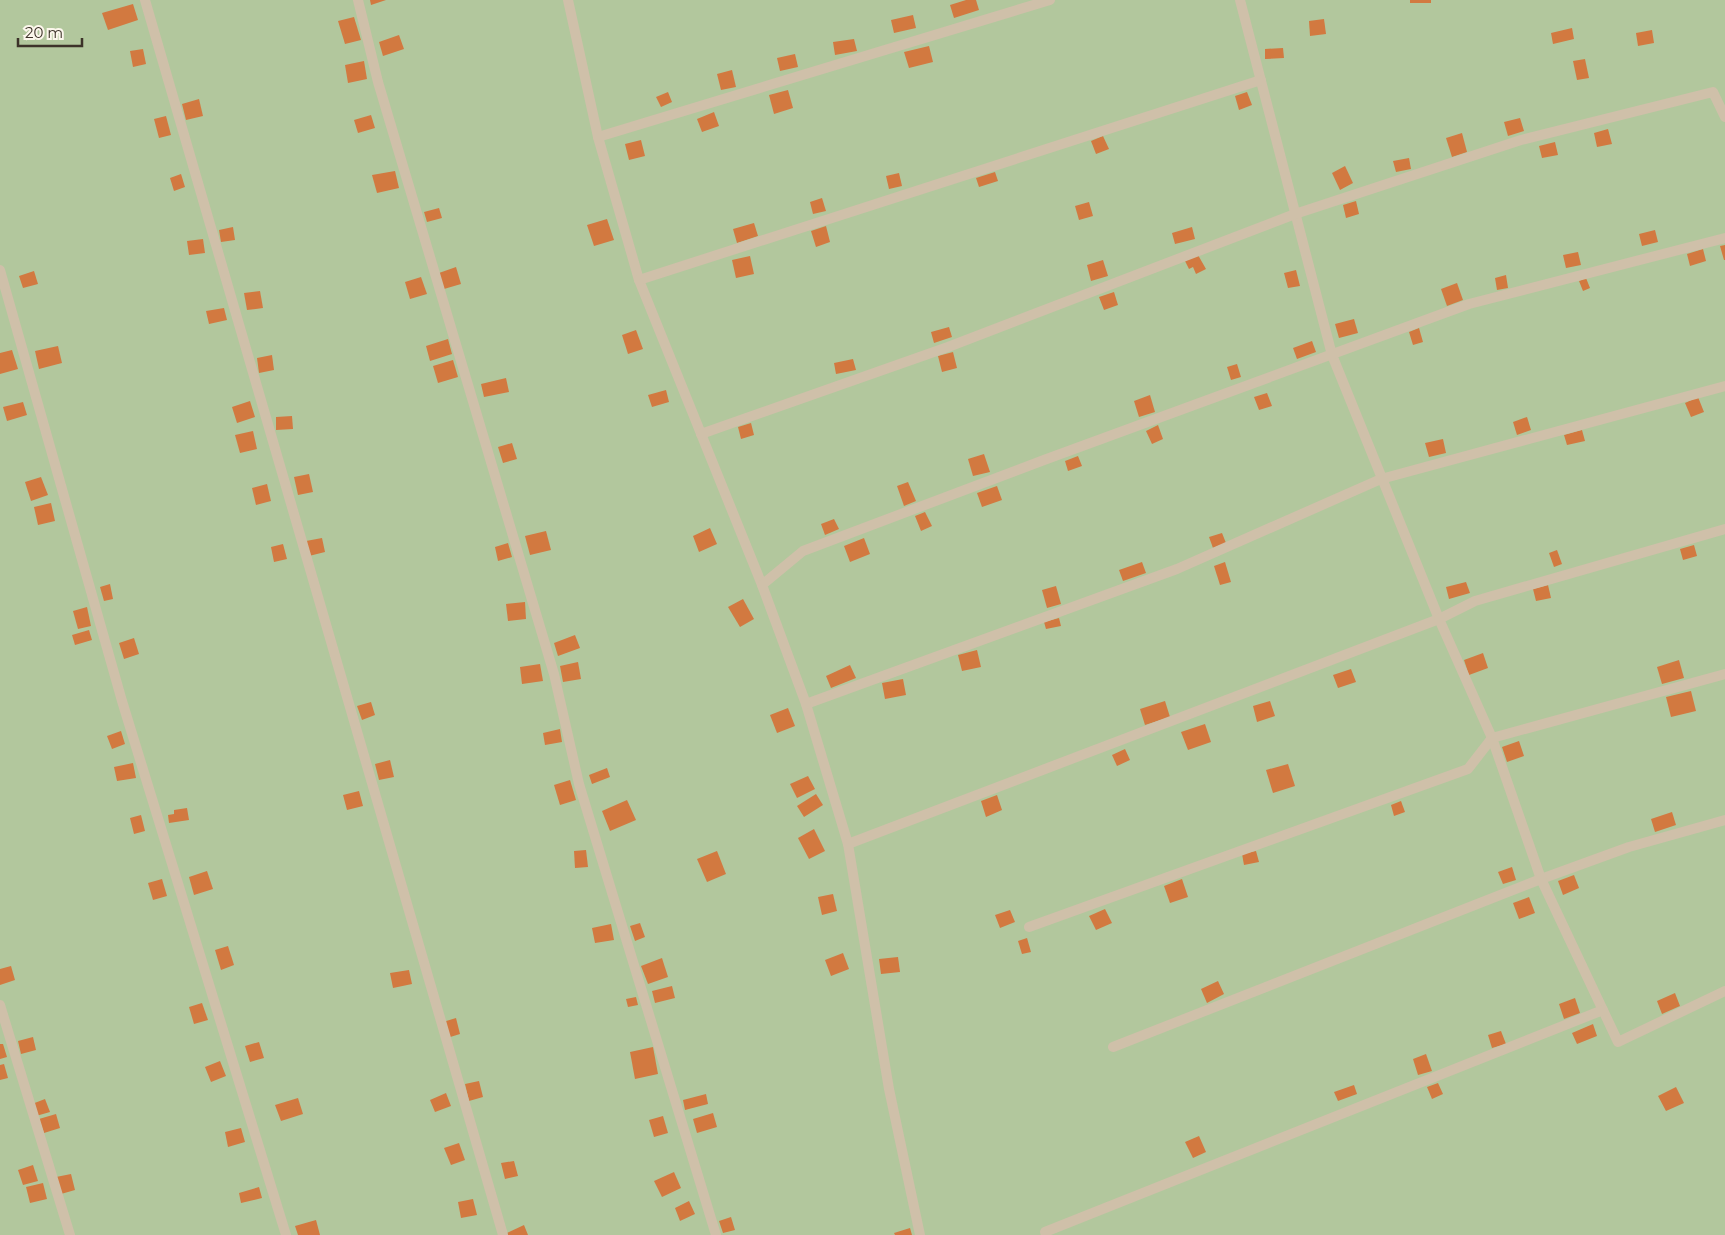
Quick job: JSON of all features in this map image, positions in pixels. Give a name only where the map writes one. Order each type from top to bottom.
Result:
[{"type":"lane","points":[[145,0],[503,1235]]},
{"type":"lane","points":[[358,0],[380,92],[554,674],[579,784],[716,1235]]},
{"type":"lane","points":[[568,0],[598,137],[639,280],[762,585],[806,704],[848,844],[888,1089],[920,1235]]},
{"type":"lane","points":[[598,137],[1050,0]]},
{"type":"lane","points":[[1240,0],[1332,356],[1439,619],[1492,738],[1541,879],[1618,1042],[1725,991]]},
{"type":"lane","points":[[639,280],[1261,80]]},
{"type":"lane","points":[[701,434],[948,347],[1295,214],[1521,140],[1713,92],[1725,117]]},
{"type":"lane","points":[[762,585],[803,551],[1468,304],[1725,238]]},
{"type":"lane","points":[[0,270],[122,702],[286,1235]]},
{"type":"lane","points":[[806,704],[1177,569],[1381,479],[1725,386]]},
{"type":"lane","points":[[848,844],[1439,619],[1475,601],[1725,529]]},
{"type":"lane","points":[[1029,927],[1468,769],[1492,738],[1725,674]]},
{"type":"lane","points":[[1113,1047],[1541,879],[1629,847],[1725,820]]},
{"type":"lane","points":[[0,1005],[70,1235]]},
{"type":"lane","points":[[1046,1235],[1045,1232],[1603,1010]]},
{"type":"green space","points":[[0,0],[1725,0],[1725,1235],[0,1235]]},
{"type":"building","points":[[370,0],[386,0],[371,5]]},
{"type":"building","points":[[966,0],[976,0],[979,10],[954,18],[950,5]]},
{"type":"building","points":[[1410,0],[1431,0],[1431,3],[1410,3]]},
{"type":"building","points":[[133,4],[138,20],[108,30],[102,13]]},
{"type":"building","points":[[913,15],[916,28],[894,33],[891,20]]},
{"type":"building","points":[[354,17],[361,40],[345,44],[338,21]]},
{"type":"building","points":[[1324,19],[1326,34],[1310,36],[1309,21]]},
{"type":"building","points":[[1572,28],[1574,39],[1553,44],[1551,33]]},
{"type":"building","points":[[1652,30],[1654,43],[1638,46],[1636,33]]},
{"type":"building","points":[[399,35],[404,49],[383,56],[379,42]]},
{"type":"building","points":[[854,39],[857,51],[835,55],[833,42]]},
{"type":"building","points":[[929,46],[933,62],[909,68],[904,52]]},
{"type":"building","points":[[1283,48],[1284,58],[1265,59],[1265,49]]},
{"type":"building","points":[[143,49],[146,64],[133,67],[130,51]]},
{"type":"building","points":[[795,54],[798,67],[780,71],[777,58]]},
{"type":"building","points":[[1585,59],[1589,78],[1577,80],[1573,61]]},
{"type":"building","points":[[364,61],[367,79],[348,83],[345,65]]},
{"type":"building","points":[[732,70],[736,87],[721,90],[717,74]]},
{"type":"building","points":[[788,90],[793,108],[774,114],[769,95]]},
{"type":"building","points":[[668,92],[672,102],[661,107],[656,97]]},
{"type":"building","points":[[1247,92],[1252,105],[1239,110],[1235,96]]},
{"type":"building","points":[[199,99],[203,116],[186,120],[182,104]]},
{"type":"building","points":[[714,112],[719,126],[702,132],[697,119]]},
{"type":"building","points":[[371,115],[375,128],[358,133],[354,120]]},
{"type":"building","points":[[166,116],[171,135],[159,138],[154,119]]},
{"type":"building","points":[[1520,118],[1524,131],[1508,136],[1504,122]]},
{"type":"building","points":[[1608,129],[1612,144],[1597,147],[1594,133]]},
{"type":"building","points":[[1462,133],[1467,152],[1452,157],[1446,138]]},
{"type":"building","points":[[1103,136],[1109,149],[1096,154],[1091,141]]},
{"type":"building","points":[[641,140],[645,156],[629,160],[625,144]]},
{"type":"building","points":[[1555,142],[1558,155],[1542,158],[1539,146]]},
{"type":"building","points":[[1409,158],[1411,169],[1396,172],[1393,161]]},
{"type":"building","points":[[1345,166],[1353,183],[1340,190],[1332,173]]},
{"type":"building","points":[[395,171],[399,188],[377,193],[372,175]]},
{"type":"building","points":[[995,172],[998,181],[979,187],[976,178]]},
{"type":"building","points":[[899,173],[902,186],[889,189],[886,176]]},
{"type":"building","points":[[181,174],[185,187],[174,191],[170,178]]},
{"type":"building","points":[[822,198],[826,211],[813,214],[810,202]]},
{"type":"building","points":[[1356,201],[1359,214],[1346,218],[1343,205]]},
{"type":"building","points":[[1089,202],[1093,216],[1079,220],[1075,206]]},
{"type":"building","points":[[439,208],[442,218],[427,222],[424,212]]},
{"type":"building","points":[[607,219],[614,240],[594,246],[587,225]]},
{"type":"building","points":[[754,223],[758,236],[737,243],[733,229]]},
{"type":"building","points":[[826,226],[830,242],[816,247],[811,231]]},
{"type":"building","points":[[233,227],[235,240],[221,242],[219,230]]},
{"type":"building","points":[[1192,227],[1195,239],[1175,244],[1172,233]]},
{"type":"building","points":[[1655,230],[1658,242],[1642,246],[1639,234]]},
{"type":"building","points":[[203,239],[205,253],[189,255],[187,241]]},
{"type":"building","points":[[1725,245],[1725,260],[1724,260],[1720,246]]},
{"type":"building","points":[[1703,249],[1706,261],[1690,266],[1687,254]]},
{"type":"building","points":[[1578,252],[1581,265],[1566,268],[1563,255]]},
{"type":"building","points":[[1198,255],[1206,269],[1196,274],[1193,267],[1189,269],[1185,261]]},
{"type":"building","points":[[750,256],[754,274],[736,278],[732,260]]},
{"type":"building","points":[[1103,260],[1108,276],[1091,281],[1087,265]]},
{"type":"building","points":[[456,267],[461,284],[444,289],[439,273]]},
{"type":"building","points":[[1296,270],[1300,286],[1288,288],[1284,273]]},
{"type":"building","points":[[34,271],[38,284],[23,288],[19,276]]},
{"type":"building","points":[[1506,275],[1508,288],[1497,290],[1495,278]]},
{"type":"building","points":[[421,277],[427,294],[410,299],[405,282]]},
{"type":"building","points":[[1586,278],[1590,288],[1583,291],[1579,281]]},
{"type":"building","points":[[1457,283],[1463,300],[1447,306],[1441,289]]},
{"type":"building","points":[[260,291],[263,308],[247,310],[244,293]]},
{"type":"building","points":[[1114,292],[1118,305],[1104,310],[1099,297]]},
{"type":"building","points":[[224,308],[227,320],[209,324],[206,311]]},
{"type":"building","points":[[1354,319],[1358,333],[1339,338],[1335,324]]},
{"type":"building","points":[[949,327],[952,337],[934,343],[931,332]]},
{"type":"building","points":[[1419,328],[1423,342],[1413,345],[1409,332]]},
{"type":"building","points":[[636,330],[643,349],[628,354],[622,335]]},
{"type":"building","points":[[448,339],[452,354],[430,361],[426,346]]},
{"type":"building","points":[[1312,341],[1316,352],[1297,359],[1293,348]]},
{"type":"building","points":[[58,346],[62,363],[39,369],[35,351]]},
{"type":"building","points":[[12,350],[18,369],[0,374],[0,353]]},
{"type":"building","points":[[953,352],[957,368],[942,372],[938,356]]},
{"type":"building","points":[[272,355],[274,370],[259,373],[257,358]]},
{"type":"building","points":[[853,359],[856,370],[836,374],[834,363]]},
{"type":"building","points":[[453,360],[458,377],[438,383],[433,366]]},
{"type":"building","points":[[1237,364],[1241,377],[1231,380],[1227,367]]},
{"type":"building","points":[[506,378],[509,392],[484,397],[481,384]]},
{"type":"building","points":[[666,390],[669,402],[652,407],[648,395]]},
{"type":"building","points":[[1267,393],[1272,406],[1259,410],[1254,397]]},
{"type":"building","points":[[1150,395],[1155,412],[1139,417],[1134,401]]},
{"type":"building","points":[[1698,397],[1704,412],[1691,417],[1685,403]]},
{"type":"building","points":[[250,401],[255,417],[237,423],[232,407]]},
{"type":"building","points":[[23,402],[27,415],[7,421],[3,407]]},
{"type":"building","points":[[292,416],[293,429],[276,430],[276,417]]},
{"type":"building","points":[[1527,417],[1531,430],[1517,435],[1513,422]]},
{"type":"building","points":[[751,423],[754,435],[741,439],[738,427]]},
{"type":"building","points":[[1158,425],[1163,439],[1152,444],[1146,431]]},
{"type":"building","points":[[1582,430],[1585,441],[1567,445],[1564,435]]},
{"type":"building","points":[[253,431],[257,449],[240,453],[235,435]]},
{"type":"building","points":[[1443,439],[1446,453],[1429,457],[1425,443]]},
{"type":"building","points":[[512,443],[517,459],[503,463],[498,447]]},
{"type":"building","points":[[984,454],[990,472],[973,476],[968,459]]},
{"type":"building","points":[[1078,456],[1082,466],[1068,471],[1065,461]]},
{"type":"building","points":[[309,474],[313,492],[298,495],[294,477]]},
{"type":"building","points":[[41,477],[48,495],[31,501],[25,482]]},
{"type":"building","points":[[908,482],[916,501],[904,506],[897,486]]},
{"type":"building","points":[[267,484],[271,501],[256,505],[252,488]]},
{"type":"building","points":[[997,486],[1002,500],[982,507],[977,493]]},
{"type":"building","points":[[51,503],[55,521],[38,525],[34,507]]},
{"type":"building","points":[[925,512],[932,526],[921,531],[915,516]]},
{"type":"building","points":[[834,519],[839,529],[825,535],[821,524]]},
{"type":"building","points":[[710,528],[717,544],[699,552],[693,536]]},
{"type":"building","points":[[546,531],[551,550],[530,555],[525,536]]},
{"type":"building","points":[[1222,533],[1226,543],[1213,548],[1209,537]]},
{"type":"building","points":[[322,538],[325,552],[309,556],[306,541]]},
{"type":"building","points":[[864,538],[870,554],[850,562],[844,546]]},
{"type":"building","points":[[508,543],[512,557],[498,561],[495,547]]},
{"type":"building","points":[[283,544],[287,559],[274,562],[271,547]]},
{"type":"building","points":[[1694,545],[1697,556],[1683,560],[1680,549]]},
{"type":"building","points":[[1557,550],[1562,564],[1554,567],[1549,553]]},
{"type":"building","points":[[1142,562],[1146,573],[1123,581],[1119,570]]},
{"type":"building","points":[[1225,562],[1231,582],[1220,585],[1214,566]]},
{"type":"building","points":[[1466,582],[1470,593],[1449,599],[1446,587]]},
{"type":"building","points":[[110,584],[113,599],[104,601],[100,587]]},
{"type":"building","points":[[1548,585],[1551,598],[1536,601],[1533,589]]},
{"type":"building","points":[[1056,586],[1061,604],[1047,608],[1042,590]]},
{"type":"building","points":[[743,599],[754,619],[740,627],[728,607]]},
{"type":"building","points":[[525,602],[526,619],[508,621],[506,604]]},
{"type":"building","points":[[87,607],[91,626],[78,629],[73,611]]},
{"type":"building","points":[[1059,618],[1061,626],[1046,629],[1044,622]]},
{"type":"building","points":[[89,630],[92,640],[75,645],[72,635]]},
{"type":"building","points":[[575,635],[580,648],[558,656],[554,643]]},
{"type":"building","points":[[134,638],[139,654],[124,659],[119,643]]},
{"type":"building","points":[[977,650],[981,667],[962,671],[958,655]]},
{"type":"building","points":[[1483,653],[1488,668],[1469,675],[1464,660]]},
{"type":"building","points":[[1679,660],[1684,678],[1662,684],[1657,667]]},
{"type":"building","points":[[578,662],[581,679],[563,682],[560,666]]},
{"type":"building","points":[[540,664],[543,681],[522,684],[520,667]]},
{"type":"building","points":[[850,665],[856,678],[831,688],[826,676]]},
{"type":"building","points":[[1351,669],[1356,682],[1338,688],[1333,675]]},
{"type":"building","points":[[903,679],[906,695],[885,699],[882,683]]},
{"type":"building","points":[[1691,691],[1696,711],[1671,717],[1666,697]]},
{"type":"building","points":[[1165,701],[1170,717],[1145,725],[1140,709]]},
{"type":"building","points":[[1270,701],[1275,716],[1257,722],[1253,706]]},
{"type":"building","points":[[371,702],[375,715],[362,720],[357,706]]},
{"type":"building","points":[[788,708],[795,726],[777,733],[770,715]]},
{"type":"building","points":[[1205,724],[1211,742],[1188,750],[1181,732]]},
{"type":"building","points":[[560,729],[562,742],[545,745],[543,733]]},
{"type":"building","points":[[121,731],[125,744],[112,749],[107,736]]},
{"type":"building","points":[[1519,741],[1524,756],[1507,762],[1502,747]]},
{"type":"building","points":[[1125,749],[1130,760],[1117,766],[1112,755]]},
{"type":"building","points":[[390,760],[394,777],[379,780],[375,764]]},
{"type":"building","points":[[133,763],[136,778],[117,781],[114,767]]},
{"type":"building","points":[[1288,764],[1295,786],[1273,793],[1266,770]]},
{"type":"building","points":[[607,768],[610,777],[592,784],[589,775]]},
{"type":"building","points":[[808,776],[815,789],[797,798],[790,784]]},
{"type":"building","points":[[570,780],[576,800],[560,805],[554,785]]},
{"type":"building","points":[[359,791],[363,806],[347,810],[343,795]]},
{"type":"building","points":[[816,794],[823,805],[804,817],[797,806]]},
{"type":"building","points":[[997,795],[1002,810],[986,817],[981,801]]},
{"type":"building","points":[[627,800],[636,820],[610,831],[602,811]]},
{"type":"building","points":[[1401,801],[1405,812],[1394,816],[1391,805]]},
{"type":"building","points":[[187,808],[189,820],[169,823],[168,815],[174,814],[174,810]]},
{"type":"building","points":[[1672,812],[1676,825],[1655,832],[1651,819]]},
{"type":"building","points":[[141,815],[145,831],[134,834],[130,818]]},
{"type":"building","points":[[814,829],[825,851],[809,859],[798,838]]},
{"type":"building","points":[[586,850],[588,867],[575,868],[574,851]]},
{"type":"building","points":[[717,851],[726,874],[707,882],[697,859]]},
{"type":"building","points":[[1256,851],[1259,862],[1244,865],[1242,854]]},
{"type":"building","points":[[1512,867],[1516,880],[1503,884],[1498,872]]},
{"type":"building","points":[[207,871],[213,889],[194,895],[189,877]]},
{"type":"building","points":[[1574,875],[1579,888],[1563,895],[1558,881]]},
{"type":"building","points":[[162,879],[167,896],[153,900],[148,883]]},
{"type":"building","points":[[1182,879],[1188,897],[1170,903],[1164,886]]},
{"type":"building","points":[[833,894],[837,911],[822,915],[818,897]]},
{"type":"building","points":[[1529,897],[1535,913],[1519,919],[1513,903]]},
{"type":"building","points":[[1105,909],[1112,923],[1096,930],[1089,916]]},
{"type":"building","points":[[1010,910],[1015,922],[1000,928],[995,915]]},
{"type":"building","points":[[640,923],[645,937],[635,941],[630,926]]},
{"type":"building","points":[[611,924],[614,940],[595,943],[592,928]]},
{"type":"building","points":[[1027,938],[1031,952],[1022,954],[1018,941]]},
{"type":"building","points":[[228,946],[234,965],[221,970],[215,950]]},
{"type":"building","points":[[843,953],[849,969],[831,976],[825,960]]},
{"type":"building","points":[[898,957],[900,972],[881,974],[879,959]]},
{"type":"building","points":[[662,958],[668,977],[648,984],[641,966]]},
{"type":"building","points":[[11,966],[15,980],[0,985],[0,969]]},
{"type":"building","points":[[409,970],[412,984],[393,988],[390,973]]},
{"type":"building","points":[[1218,981],[1224,994],[1207,1003],[1201,989]]},
{"type":"building","points":[[672,986],[675,998],[655,1003],[652,991]]},
{"type":"building","points":[[1675,993],[1680,1006],[1662,1014],[1657,1001]]},
{"type":"building","points":[[636,997],[638,1005],[628,1007],[626,999]]},
{"type":"building","points":[[1575,998],[1580,1013],[1564,1019],[1559,1004]]},
{"type":"building","points":[[202,1003],[208,1020],[194,1024],[189,1007]]},
{"type":"building","points":[[456,1018],[460,1034],[447,1038],[443,1022]]},
{"type":"building","points":[[1593,1024],[1597,1036],[1577,1044],[1572,1033]]},
{"type":"building","points":[[1501,1031],[1506,1044],[1492,1048],[1488,1035]]},
{"type":"building","points":[[33,1037],[36,1050],[21,1054],[18,1041]]},
{"type":"building","points":[[259,1042],[264,1058],[250,1062],[245,1046]]},
{"type":"building","points":[[0,1044],[3,1044],[7,1057],[0,1059]]},
{"type":"building","points":[[653,1047],[658,1074],[635,1079],[630,1052]]},
{"type":"building","points":[[1426,1054],[1432,1071],[1418,1075],[1413,1059]]},
{"type":"building","points":[[220,1061],[226,1076],[211,1082],[205,1067]]},
{"type":"building","points":[[4,1064],[8,1078],[0,1080],[0,1065]]},
{"type":"building","points":[[479,1081],[483,1097],[469,1101],[465,1084]]},
{"type":"building","points":[[1438,1083],[1443,1094],[1432,1099],[1427,1087]]},
{"type":"building","points":[[1354,1085],[1357,1094],[1338,1101],[1334,1092]]},
{"type":"building","points":[[1676,1087],[1684,1103],[1666,1111],[1658,1096]]},
{"type":"building","points":[[446,1093],[451,1106],[435,1112],[430,1100]]},
{"type":"building","points":[[706,1094],[708,1104],[685,1110],[683,1100]]},
{"type":"building","points":[[298,1098],[303,1114],[281,1121],[275,1105]]},
{"type":"building","points":[[45,1099],[50,1112],[36,1116],[32,1104]]},
{"type":"building","points":[[713,1113],[717,1127],[697,1133],[693,1119]]},
{"type":"building","points":[[56,1114],[60,1128],[44,1133],[39,1119]]},
{"type":"building","points":[[663,1116],[668,1133],[654,1137],[649,1120]]},
{"type":"building","points":[[241,1128],[245,1142],[228,1147],[225,1132]]},
{"type":"building","points":[[1199,1136],[1206,1152],[1193,1158],[1185,1142]]},
{"type":"building","points":[[459,1143],[465,1160],[451,1165],[444,1148]]},
{"type":"building","points":[[514,1161],[518,1176],[505,1179],[501,1163]]},
{"type":"building","points":[[33,1165],[38,1181],[23,1185],[18,1170]]},
{"type":"building","points":[[674,1172],[681,1188],[662,1197],[654,1181]]},
{"type":"building","points":[[71,1174],[75,1190],[61,1194],[56,1177]]},
{"type":"building","points":[[43,1183],[47,1199],[30,1203],[26,1187]]},
{"type":"building","points":[[259,1187],[262,1198],[241,1203],[239,1193]]},
{"type":"building","points":[[473,1199],[477,1215],[461,1218],[458,1202]]},
{"type":"building","points":[[689,1201],[695,1214],[680,1221],[675,1208]]},
{"type":"building","points":[[731,1217],[735,1230],[723,1233],[719,1221]]},
{"type":"building","points":[[316,1220],[320,1235],[298,1235],[295,1226]]},
{"type":"building","points":[[524,1225],[528,1235],[507,1235],[507,1233]]},
{"type":"building","points":[[910,1228],[912,1235],[895,1235],[894,1233]]}]
